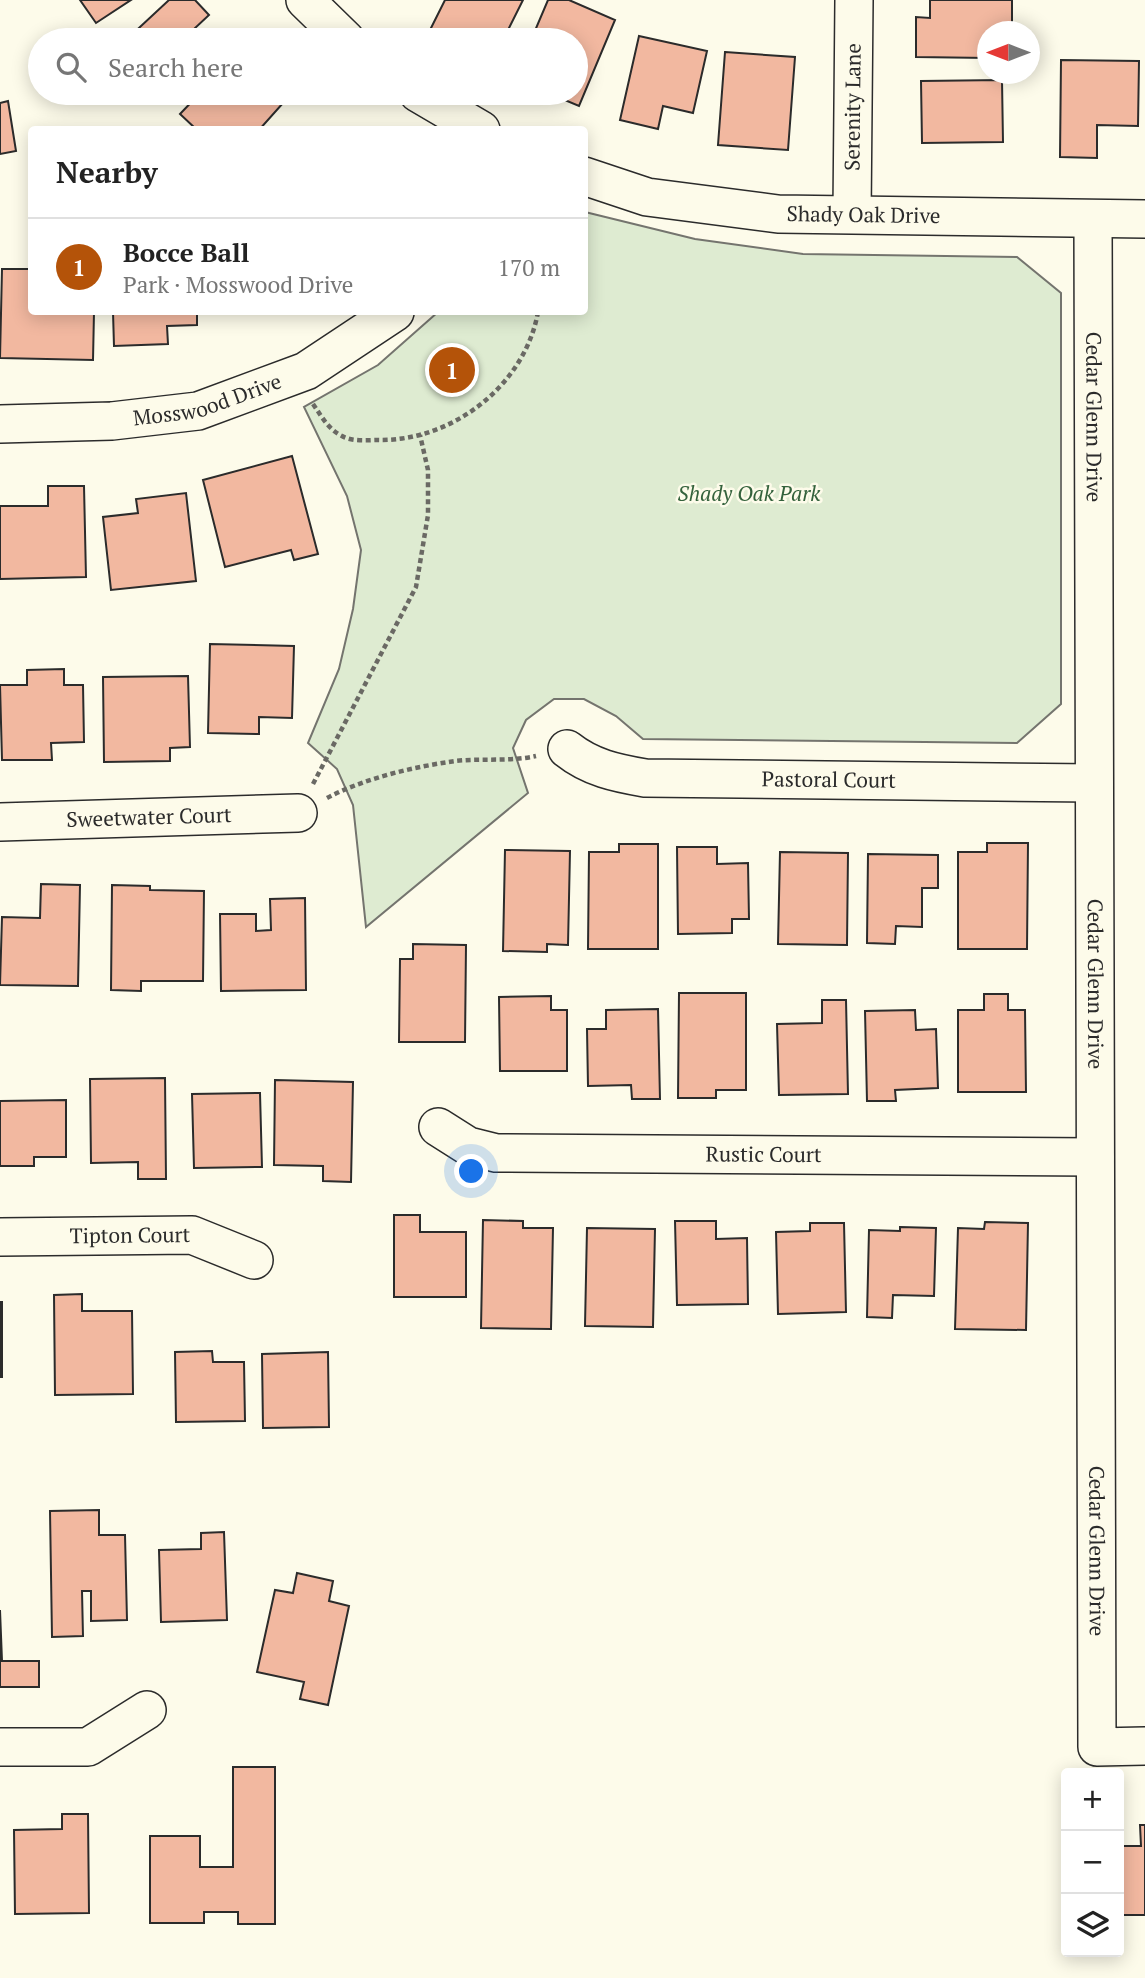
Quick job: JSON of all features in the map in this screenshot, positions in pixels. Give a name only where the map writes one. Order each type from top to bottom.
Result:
[{"type":"street","points":[[305,0],[334,28]]},
{"type":"street","name":"Serenity Lane","points":[[852,214],[854,0]]},
{"type":"street","points":[[438,105],[474,126]]},
{"type":"street","name":"Shady Oak Drive","points":[[588,177],[647,197],[778,214],[1145,219]]},
{"type":"street","name":"Cedar Glenn Drive","points":[[1093,219],[1097,1747],[1145,1746]]},
{"type":"street","name":"Mosswood Drive","points":[[0,424],[112,421],[198,411],[306,371],[390,315]]},
{"type":"street","name":"Pastoral Court","points":[[567,750],[583,761],[610,771],[645,778],[1094,783]]},
{"type":"street","name":"Sweetwater Court","points":[[0,822],[298,813]]},
{"type":"street","name":"Rustic Court","points":[[438,1127],[468,1146],[496,1153],[1096,1157]]},
{"type":"street","name":"Tipton Court","points":[[0,1237],[192,1235],[254,1260]]},
{"type":"street","points":[[0,1747],[88,1747],[147,1710]]},
{"type":"path","points":[[291,376],[329,427],[345,438],[390,440],[420,435],[456,420],[482,405],[491,396],[519,362],[535,328],[537,315]]},
{"type":"path","points":[[298,813],[416,587],[428,514],[428,470],[420,435]]},
{"type":"path","points":[[298,813],[345,789],[404,771],[457,761],[520,760],[567,750]]},
{"type":"green space","name":"Shady Oak Park","points":[[588,213],[695,239],[803,254],[1017,257],[1061,293],[1061,704],[1017,743],[643,739],[616,716],[584,699],[554,699],[526,720],[513,748],[528,793],[366,927],[353,805],[337,769],[308,743],[339,669],[353,609],[361,550],[347,496],[304,407],[378,365],[435,315],[588,315]]},
{"type":"building","points":[[80,0],[131,0],[96,23]]},
{"type":"building","points":[[169,0],[195,0],[209,15],[195,28],[139,28]]},
{"type":"building","points":[[445,0],[523,0],[509,28],[431,28]]},
{"type":"building","points":[[548,0],[569,0],[615,20],[588,84],[588,28],[536,28]]},
{"type":"building","points":[[930,0],[1012,0],[1012,21],[977,21],[977,58],[916,57],[916,17],[930,18]]},
{"type":"building","points":[[639,36],[707,51],[693,113],[663,106],[658,129],[620,120]]},
{"type":"building","points":[[725,52],[795,57],[788,150],[718,145]]},
{"type":"building","points":[[1061,60],[1139,61],[1138,126],[1097,125],[1097,158],[1060,157]]},
{"type":"building","points":[[977,80],[977,84],[1002,84],[1003,142],[922,143],[921,81]]},
{"type":"building","points":[[8,101],[16,151],[0,154],[0,103]]},
{"type":"building","points":[[189,105],[281,105],[263,126],[193,126],[180,114]]},
{"type":"building","points":[[2,269],[28,269],[28,315],[94,315],[93,360],[0,358]]},
{"type":"building","points":[[113,315],[197,315],[197,325],[167,326],[168,344],[114,346]]},
{"type":"building","points":[[292,456],[318,554],[294,560],[291,550],[225,567],[203,480]]},
{"type":"building","points":[[48,486],[84,486],[86,577],[0,579],[0,506],[48,506]]},
{"type":"building","points":[[186,493],[196,581],[111,590],[103,517],[138,513],[136,499]]},
{"type":"building","points":[[210,644],[294,646],[292,718],[259,717],[259,734],[208,733]]},
{"type":"building","points":[[64,669],[64,685],[83,685],[84,742],[51,743],[52,760],[2,760],[0,685],[27,685],[27,670]]},
{"type":"building","points":[[188,676],[190,747],[170,748],[170,761],[104,762],[103,677]]},
{"type":"building","points":[[987,843],[1028,843],[1027,949],[958,949],[958,852],[987,852]]},
{"type":"building","points":[[619,844],[658,844],[658,949],[588,949],[589,852],[619,852]]},
{"type":"building","points":[[677,847],[717,847],[717,864],[748,863],[749,919],[732,919],[732,933],[678,934]]},
{"type":"building","points":[[505,850],[570,851],[568,945],[547,944],[547,952],[503,951]]},
{"type":"building","points":[[780,852],[848,853],[847,945],[778,944]]},
{"type":"building","points":[[868,854],[938,855],[938,888],[922,888],[922,927],[896,926],[895,944],[867,943]]},
{"type":"building","points":[[41,884],[80,885],[78,986],[0,985],[2,917],[40,918]]},
{"type":"building","points":[[112,885],[150,886],[150,890],[204,891],[203,981],[141,981],[141,991],[111,990]]},
{"type":"building","points":[[305,898],[306,990],[221,991],[220,914],[256,914],[256,931],[271,930],[270,899]]},
{"type":"building","points":[[413,944],[466,945],[465,1042],[399,1042],[400,959],[413,959]]},
{"type":"building","points":[[679,993],[746,993],[746,1090],[716,1090],[716,1098],[678,1098]]},
{"type":"building","points":[[984,994],[1008,994],[1008,1010],[1025,1010],[1026,1092],[958,1092],[958,1010],[984,1010]]},
{"type":"building","points":[[551,996],[551,1010],[567,1010],[567,1071],[500,1071],[499,997]]},
{"type":"building","points":[[822,1000],[846,1000],[848,1094],[779,1095],[777,1024],[822,1023]]},
{"type":"building","points":[[658,1009],[660,1099],[632,1099],[631,1085],[588,1086],[587,1029],[606,1029],[606,1010]]},
{"type":"building","points":[[915,1010],[916,1030],[936,1029],[938,1088],[895,1090],[896,1101],[867,1101],[865,1011]]},
{"type":"building","points":[[165,1078],[166,1179],[138,1179],[138,1162],[91,1163],[90,1079]]},
{"type":"building","points":[[275,1080],[353,1082],[351,1182],[323,1181],[323,1166],[274,1165]]},
{"type":"building","points":[[260,1093],[262,1167],[194,1168],[192,1094]]},
{"type":"building","points":[[66,1100],[66,1157],[34,1157],[34,1166],[0,1166],[0,1101]]},
{"type":"building","points":[[394,1215],[420,1215],[420,1232],[466,1232],[466,1297],[394,1297]]},
{"type":"building","points":[[483,1220],[523,1221],[523,1228],[553,1228],[551,1329],[481,1328]]},
{"type":"building","points":[[675,1221],[716,1221],[716,1239],[747,1238],[748,1304],[677,1305]]},
{"type":"building","points":[[985,1222],[1028,1223],[1026,1330],[955,1329],[958,1228],[984,1229]]},
{"type":"building","points":[[810,1223],[844,1223],[846,1312],[778,1314],[776,1232],[810,1231]]},
{"type":"building","points":[[900,1227],[936,1228],[934,1296],[893,1295],[892,1318],[867,1317],[869,1230],[900,1231]]},
{"type":"building","points":[[587,1228],[655,1229],[653,1327],[585,1326]]},
{"type":"building","points":[[82,1294],[82,1311],[132,1311],[133,1394],[55,1395],[54,1295]]},
{"type":"building","points":[[2,1302],[2,1377],[0,1377]]},
{"type":"building","points":[[212,1351],[213,1362],[244,1362],[245,1421],[176,1422],[175,1352]]},
{"type":"building","points":[[328,1352],[329,1427],[263,1428],[262,1354]]},
{"type":"building","points":[[99,1510],[99,1535],[125,1535],[127,1620],[91,1621],[91,1591],[82,1591],[83,1636],[52,1637],[50,1511]]},
{"type":"building","points":[[224,1532],[227,1620],[161,1622],[159,1550],[201,1549],[201,1533]]},
{"type":"building","points":[[297,1573],[333,1581],[329,1601],[349,1606],[328,1705],[300,1699],[304,1682],[257,1672],[275,1590],[293,1593]]},
{"type":"building","points":[[0,1610],[2,1661],[39,1661],[39,1687],[0,1687]]},
{"type":"building","points":[[233,1767],[275,1767],[275,1924],[238,1924],[238,1912],[204,1912],[204,1923],[150,1923],[150,1836],[200,1836],[200,1867],[233,1867]]},
{"type":"building","points":[[62,1814],[88,1814],[89,1913],[15,1914],[14,1830],[62,1829]]},
{"type":"building","points":[[1140,1825],[1145,1825],[1145,1915],[1124,1915],[1124,1846],[1141,1846]]},
{"type":"place","name":"Bocce Ball","points":[[452,370]]}]
